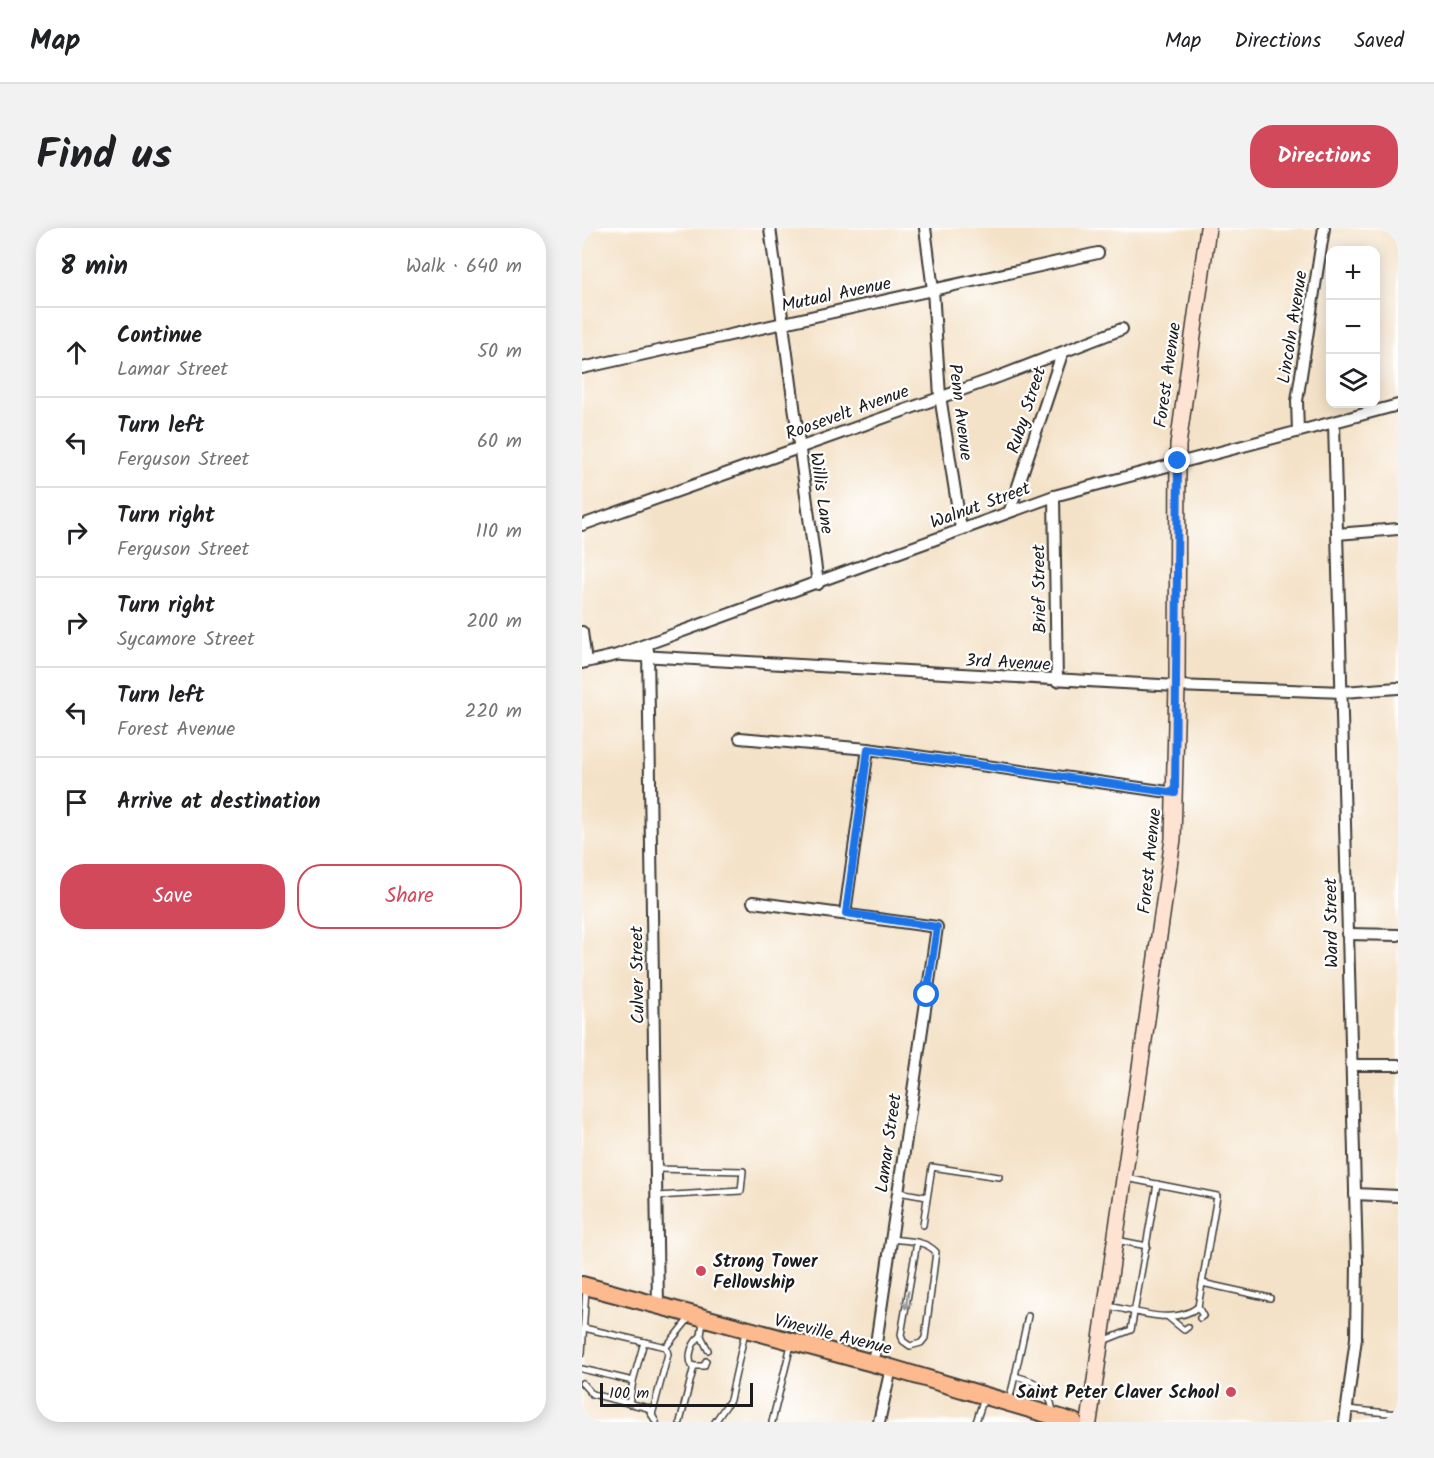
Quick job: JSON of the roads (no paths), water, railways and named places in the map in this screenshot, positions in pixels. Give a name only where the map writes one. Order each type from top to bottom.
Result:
[{"type":"main road","name":"Vineville Avenue","points":[[584,1286],[745,1331],[891,1368],[1074,1422]]},
{"type":"street","name":"Willis Lane","points":[[770,228],[818,584]]},
{"type":"street","name":"Penn Avenue","points":[[925,228],[933,290],[940,396],[961,529]]},
{"type":"street","name":"Forest Avenue","points":[[1089,1422],[1163,917],[1175,793],[1178,461],[1182,409],[1208,228]]},
{"type":"street","name":"Lincoln Avenue","points":[[1298,431],[1297,401],[1324,228]]},
{"type":"street","name":"Mutual Avenue","points":[[582,368],[1098,253]]},
{"type":"street","name":"Roosevelt Avenue","points":[[582,525],[1062,354],[1122,329]]},
{"type":"street","name":"Ruby Street","points":[[1010,510],[1062,354]]},
{"type":"street","name":"Walnut Street","points":[[584,662],[617,655],[818,584],[1010,510],[1054,496],[1178,461],[1398,405]]},
{"type":"street","name":"Ward Street","points":[[1334,423],[1355,1194],[1356,1338],[1345,1422]]},
{"type":"street","name":"Brief Street","points":[[1054,496],[1057,681]]},
{"type":"street","points":[[1337,534],[1398,529]]},
{"type":"street","points":[[582,632],[584,662]]},
{"type":"street","name":"Culver Street","points":[[648,644],[658,1306]]},
{"type":"street","name":"3rd Avenue","points":[[617,655],[1057,681],[1343,692],[1398,688]]},
{"type":"street","points":[[740,738],[868,749],[1175,793]]},
{"type":"street","points":[[753,902],[846,913],[868,749]]},
{"type":"street","name":"Lamar Street","points":[[846,913],[937,927],[873,1364]]},
{"type":"street","points":[[1347,934],[1398,934]]},
{"type":"street","points":[[1352,1065],[1398,1065]]},
{"type":"street","points":[[1355,1194],[1398,1196]]},
{"type":"street","points":[[879,1422],[891,1368]]},
{"type":"lane","points":[[923,1225],[932,1167],[999,1177]]},
{"type":"lane","points":[[656,1169],[743,1171],[741,1191],[657,1196]]},
{"type":"lane","points":[[1125,1178],[1217,1196],[1198,1307],[1203,1316],[1200,1318]]},
{"type":"lane","points":[[1100,1342],[1131,1330],[1157,1184]]},
{"type":"lane","points":[[898,1192],[927,1197]]},
{"type":"lane","points":[[891,1239],[916,1242],[929,1244],[936,1252],[936,1268],[925,1338],[915,1346],[910,1346],[903,1341],[901,1335],[916,1242]]},
{"type":"lane","points":[[1116,1240],[1147,1246]]},
{"type":"lane","points":[[1202,1283],[1270,1298]]},
{"type":"lane","points":[[582,1353],[584,1286]]},
{"type":"lane","points":[[1106,1306],[1176,1318],[1190,1314],[1198,1307]]},
{"type":"lane","points":[[1009,1403],[1028,1316]]},
{"type":"lane","points":[[697,1317],[701,1336],[708,1350]]},
{"type":"lane","points":[[666,1347],[697,1317]]},
{"type":"lane","points":[[1168,1317],[1184,1330],[1188,1327]]},
{"type":"lane","points":[[584,1328],[666,1347]]},
{"type":"lane","points":[[715,1422],[730,1400],[745,1331]]},
{"type":"lane","points":[[694,1366],[689,1360],[693,1346],[701,1336]]},
{"type":"lane","points":[[628,1404],[644,1342]]},
{"type":"lane","points":[[772,1422],[791,1343]]},
{"type":"lane","points":[[652,1415],[668,1354],[666,1347]]},
{"type":"lane","points":[[694,1366],[704,1366],[706,1360]]},
{"type":"lane","points":[[680,1422],[694,1366]]},
{"type":"lane","points":[[582,1369],[633,1381]]},
{"type":"lane","points":[[1015,1376],[1034,1381],[1047,1390],[1054,1416]]},
{"type":"lane","points":[[582,1383],[592,1394],[648,1408],[656,1422]]},
{"type":"lane","points":[[976,1422],[985,1396]]},
{"type":"lane","points":[[1347,1409],[1398,1414]]},
{"type":"place","name":"Strong Tower Fellowship","points":[[701,1271]]},
{"type":"place","name":"Saint Peter Claver School","points":[[1231,1392]]}]
